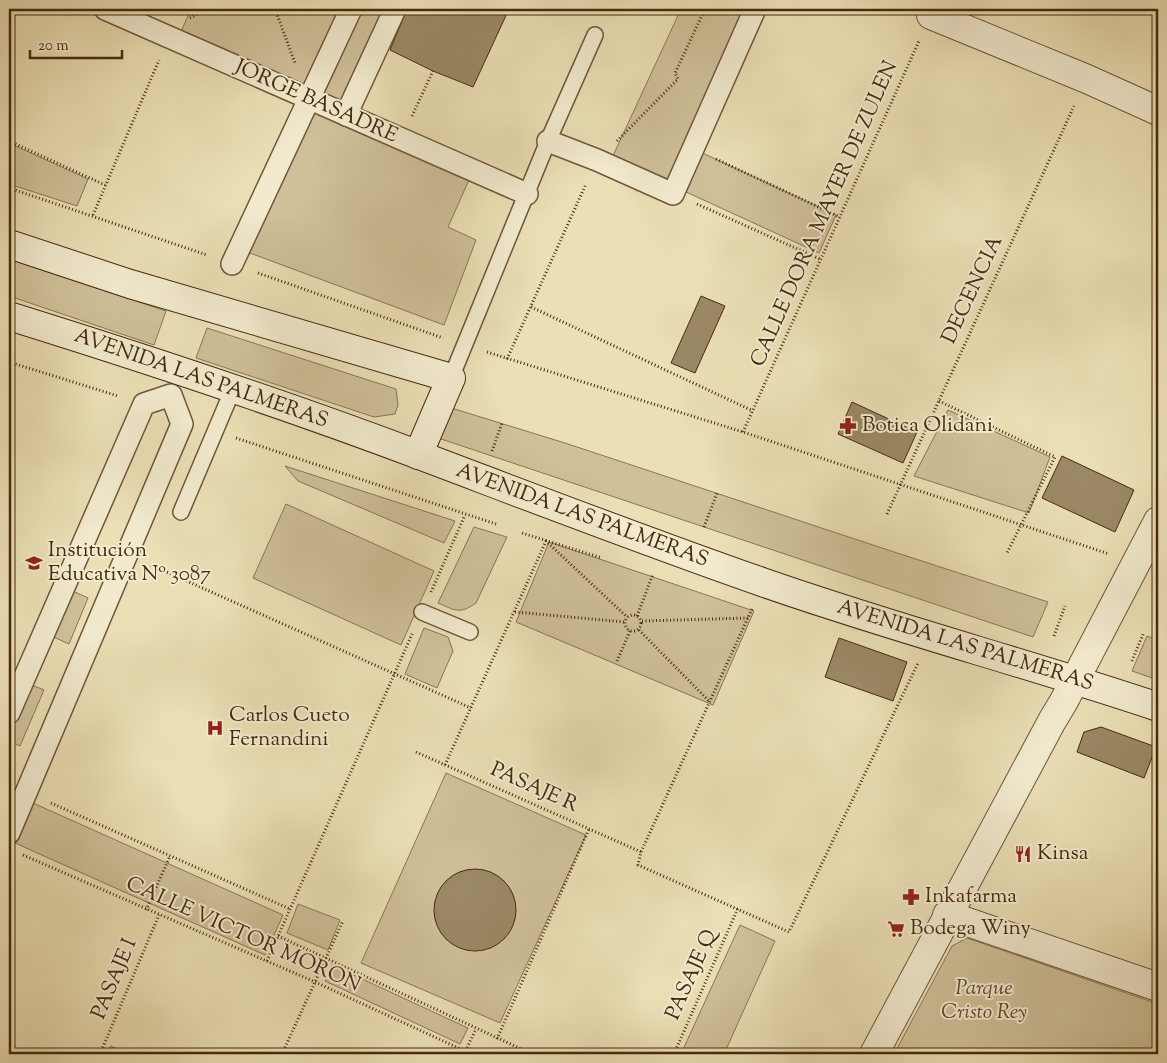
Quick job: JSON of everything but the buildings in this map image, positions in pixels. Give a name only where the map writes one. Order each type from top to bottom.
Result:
[{"type":"main road","points":[[931,15],[1087,79],[1158,111]]},
{"type":"main road","points":[[9,244],[130,284],[451,378],[418,454]]},
{"type":"main road","name":"AVENIDA LAS PALMERAS","points":[[9,316],[174,368],[418,454],[530,498],[764,583],[1075,679],[1158,707]]},
{"type":"main road","points":[[874,1054],[1158,521]]},
{"type":"main road","points":[[947,915],[1158,987]]},
{"type":"street","name":"JORGE BASADRE","points":[[105,9],[526,194]]},
{"type":"street","points":[[232,264],[351,9]]},
{"type":"street","points":[[346,115],[395,9]]},
{"type":"street","points":[[548,141],[597,160],[673,194],[755,9]]},
{"type":"street","points":[[9,713],[144,404],[171,396],[182,424],[9,833]]},
{"type":"lane","points":[[451,378],[548,141],[595,35]]},
{"type":"lane","points":[[181,512],[233,389]]},
{"type":"lane","points":[[422,612],[470,632]]},
{"type":"path","points":[[275,9],[309,98]]},
{"type":"path","points":[[508,359],[597,160],[678,79],[675,73],[704,9]]},
{"type":"path","name":"CALLE DORA MAYER DE ZULEN","points":[[743,432],[931,15]]},
{"type":"path","points":[[92,215],[169,37]]},
{"type":"path","points":[[402,139],[433,71]]},
{"type":"path","name":"DECENCIA","points":[[887,514],[1087,79]]},
{"type":"path","points":[[9,140],[105,185]]},
{"type":"path","points":[[693,148],[840,217]]},
{"type":"path","points":[[9,188],[465,345],[743,432],[1112,556]]},
{"type":"path","points":[[673,194],[820,259]]},
{"type":"path","points":[[531,308],[753,411]]},
{"type":"path","points":[[9,362],[144,404]]},
{"type":"path","points":[[939,401],[1055,457],[1007,553]]},
{"type":"path","points":[[490,455],[502,424]]},
{"type":"path","points":[[236,437],[496,524]]},
{"type":"path","points":[[704,527],[717,493]]},
{"type":"path","points":[[267,961],[465,515]]},
{"type":"path","points":[[445,765],[546,541],[627,617]]},
{"type":"path","points":[[127,554],[471,708]]},
{"type":"path","points":[[637,616],[653,574]]},
{"type":"path","points":[[1054,636],[1065,606]]},
{"type":"path","points":[[753,607],[641,852],[638,864],[789,932],[920,660]]},
{"type":"path","points":[[515,612],[625,622]]},
{"type":"path","points":[[627,617],[630,615],[637,616],[642,621],[748,618]]},
{"type":"path","points":[[625,622],[627,617]]},
{"type":"path","points":[[639,630],[642,621]]},
{"type":"path","points":[[625,622],[630,631]]},
{"type":"path","points":[[639,630],[709,701]]},
{"type":"path","points":[[630,631],[639,630]]},
{"type":"path","points":[[616,661],[630,631]]},
{"type":"path","points":[[1132,661],[1144,632]]},
{"type":"path","name":"PASAJE R","points":[[416,752],[641,852]]},
{"type":"path","points":[[26,792],[290,909]]},
{"type":"path","points":[[497,1039],[590,829]]},
{"type":"path","name":"CALLE VICTOR MORON","points":[[17,852],[146,910],[315,982],[465,1053]]},
{"type":"path","points":[[146,910],[170,856]]},
{"type":"path","name":"PASAJE Q","points":[[674,1054],[738,908]]},
{"type":"path","name":"PASAJE I","points":[[100,1054],[159,915]]},
{"type":"path","points":[[282,1054],[343,921]]},
{"type":"path","name":"CALLE VICTOR MORON","points":[[278,936],[476,1030],[532,1054]]},
{"type":"path","points":[[465,1053],[476,1030]]},
{"type":"green space","points":[[191,9],[342,9],[305,88],[180,34]]},
{"type":"green space","points":[[352,9],[395,9],[346,115],[473,171],[448,227],[476,240],[444,325],[239,249]]},
{"type":"green space","points":[[681,9],[745,9],[683,144],[836,215],[819,253],[612,158]]},
{"type":"green space","points":[[9,143],[88,179],[77,206],[9,184]]},
{"type":"green space","points":[[9,259],[166,311],[154,345],[9,296]]},
{"type":"green space","points":[[207,328],[396,389],[398,405],[395,414],[374,417],[196,358]]},
{"type":"green space","points":[[448,407],[565,443],[1048,602],[1033,637],[438,438]]},
{"type":"green space","points":[[948,410],[1050,457],[1029,513],[914,476]]},
{"type":"green space","points":[[285,466],[455,521],[444,543],[298,481]]},
{"type":"green space","points":[[286,504],[434,571],[401,645],[253,578]]},
{"type":"green space","points":[[474,527],[507,537],[476,603],[465,609],[457,610],[438,603]]},
{"type":"green space","points":[[549,542],[754,611],[713,705],[516,622]]},
{"type":"green space","points":[[66,588],[88,598],[69,644],[47,634]]},
{"type":"green space","points":[[424,628],[448,637],[453,651],[437,688],[405,674]]},
{"type":"green space","points":[[1147,636],[1158,640],[1158,680],[1132,671]]},
{"type":"green space","points":[[27,683],[44,690],[20,746],[9,741],[9,724]]},
{"type":"green space","points":[[446,773],[586,835],[500,1023],[361,963]]},
{"type":"green space","points":[[33,803],[283,915],[265,955],[15,843]]},
{"type":"green space","points":[[298,904],[340,920],[328,950],[287,933]]},
{"type":"green space","points":[[740,925],[775,941],[724,1054],[681,1054]]},
{"type":"green space","name":"Parque Cristo Rey","points":[[967,938],[1158,1004],[1158,1054],[894,1054],[952,946]]},
{"type":"green space","points":[[332,965],[468,1028],[460,1044],[325,981]]},
{"type":"green space","points":[[111,1046],[130,1054],[107,1054]]},
{"type":"place","name":"Botica Olidani","points":[[848,426]]},
{"type":"place","name":"Institución Educativa Nº 3087","points":[[34,563]]},
{"type":"place","name":"Carlos Cueto Fernandini","points":[[215,728]]},
{"type":"place","name":"Kinsa","points":[[1023,854]]},
{"type":"place","name":"Inkafarma","points":[[911,897]]},
{"type":"place","name":"Bodega Winy","points":[[896,929]]}]
